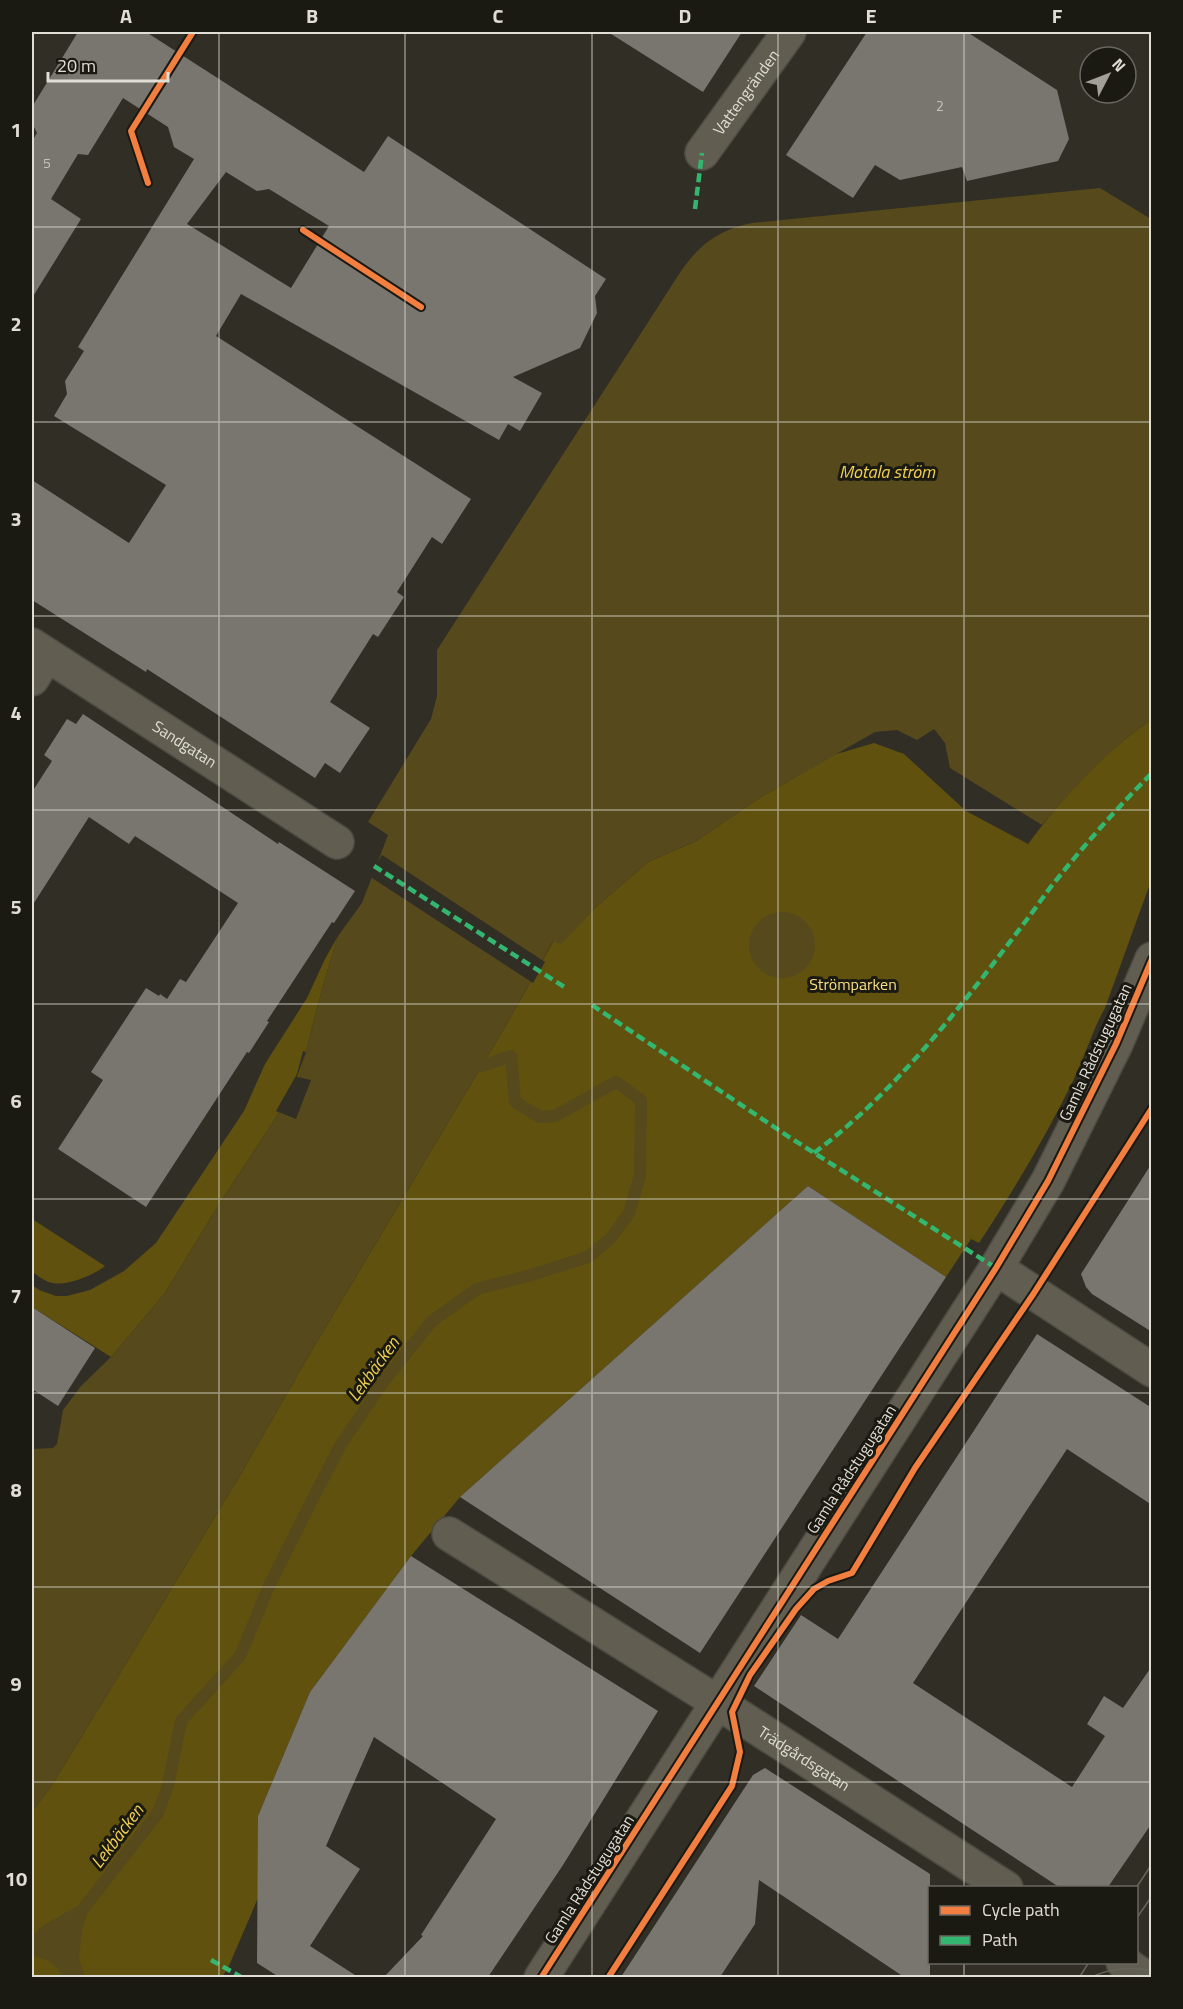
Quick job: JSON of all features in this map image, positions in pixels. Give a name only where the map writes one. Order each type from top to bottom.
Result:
[{"type":"street","name":"Vattengränden","points":[[702,153],[789,32]]},
{"type":"street","name":"Sandgatan","points":[[37,660],[337,842]]},
{"type":"street","name":"Gamla Rådstugugatan","points":[[541,1977],[996,1268],[1048,1181],[1116,1044],[1152,959]]},
{"type":"street","points":[[996,1268],[1152,1370]]},
{"type":"street","name":"Trädgårdsgatan","points":[[449,1534],[1004,1886]]},
{"type":"street","points":[[1126,1964],[1146,1977]]},
{"type":"green space","name":"Strömparken","points":[[1151,720],[1151,881],[1105,1008],[1074,1079],[1029,1163],[979,1243],[971,1239],[946,1277],[808,1186],[460,1497],[411,1556],[310,1692],[258,1816],[258,1898],[222,1977],[32,1978],[32,1812],[54,1782],[235,1484],[554,940],[561,943],[596,907],[648,862],[696,841],[761,797],[833,755],[874,743],[904,754],[966,811],[1028,844],[1085,776],[1116,746]]},
{"type":"green space","points":[[338,936],[300,1075],[272,1124],[221,1201],[165,1293],[111,1357],[32,1307],[32,1285],[56,1296],[67,1296],[90,1290],[124,1271],[156,1243],[244,1111],[265,1064],[307,998]]},
{"type":"green space","points":[[32,1219],[105,1266],[88,1276],[66,1283],[50,1282],[39,1277],[32,1271]]},
{"type":"water","name":"Motala ström","points":[[1100,188],[1151,219],[1151,720],[1107,755],[1042,825],[950,768],[945,743],[934,729],[917,740],[897,730],[875,732],[761,797],[696,841],[648,862],[596,907],[561,944],[553,941],[505,1027],[235,1484],[54,1782],[32,1812],[32,1449],[53,1448],[57,1444],[63,1410],[81,1386],[111,1357],[165,1293],[221,1201],[272,1124],[300,1075],[338,936],[362,903],[388,835],[368,822],[431,719],[437,696],[437,650],[681,271],[712,239],[752,223]]},
{"type":"water","points":[[782,912],[795,915],[805,922],[812,932],[815,945],[812,958],[805,968],[795,975],[782,978],[769,975],[759,968],[752,958],[749,945],[752,932],[759,922],[769,915]]},
{"type":"water","points":[[92,1898],[82,1931],[79,1959],[85,1977],[61,1977],[60,1972],[48,1960],[35,1957],[32,1959],[32,1936],[42,1926]]},
{"type":"pier","points":[[382,855],[545,962],[533,983],[369,876]]},
{"type":"pier","points":[[303,1051],[306,1052],[297,1077],[311,1080],[296,1119],[276,1111],[297,1074]]},
{"type":"building","points":[[78,32],[146,32],[364,172],[388,136],[606,279],[595,296],[597,313],[580,348],[513,377],[542,393],[520,431],[508,424],[499,440],[241,294],[216,336],[471,499],[442,544],[432,537],[397,592],[404,597],[378,637],[373,634],[330,702],[370,728],[340,773],[325,763],[315,778],[147,669],[146,672],[32,600],[32,480],[129,543],[166,485],[54,416],[67,394],[65,381],[84,351],[78,347],[194,159],[174,147],[168,127],[123,98],[88,155],[78,154],[51,199],[81,219],[32,298],[32,141],[37,133],[32,123],[32,107]],"holes":[[[226,172],[257,191],[269,189],[329,226],[291,288],[187,224]]]},
{"type":"building","points":[[608,32],[742,32],[703,92]]},
{"type":"building","points":[[867,32],[967,32],[1057,90],[1069,139],[1058,161],[967,181],[962,167],[900,180],[875,165],[853,198],[786,155]]},
{"type":"building","points":[[83,714],[278,844],[279,842],[355,891],[334,923],[332,922],[267,1021],[269,1022],[249,1053],[247,1052],[146,1207],[58,1149],[103,1080],[91,1072],[146,988],[167,999],[180,979],[186,982],[238,903],[135,836],[129,844],[89,817],[32,906],[32,792],[52,761],[44,755],[67,719],[76,724]]},
{"type":"building","points":[[1152,1163],[1152,1332],[1092,1294],[1086,1287],[1081,1274]]},
{"type":"building","points":[[808,1186],[946,1277],[700,1653],[460,1497]]},
{"type":"building","points":[[32,1307],[95,1348],[58,1406],[32,1389]]},
{"type":"building","points":[[1037,1334],[1152,1408],[1152,1505],[1067,1449],[913,1683],[1072,1787],[1105,1736],[1087,1724],[1104,1696],[1123,1708],[1152,1666],[1152,1823],[1109,1886],[1057,1886],[754,1686],[801,1615],[838,1639]]},
{"type":"building","points":[[411,1556],[658,1711],[563,1865],[488,1977],[384,1977],[423,1936],[421,1935],[496,1819],[374,1737],[326,1846],[360,1869],[310,1946],[358,1977],[279,1977],[257,1963],[258,1816],[310,1692]]},
{"type":"building","points":[[765,1768],[930,1874],[928,1964],[930,1964],[930,1977],[904,1977],[759,1880],[755,1924],[720,1977],[621,1977],[753,1775]]},
{"type":"waterway","name":"Lekbäcken","points":[[83,1909],[158,1813],[168,1785],[181,1721],[240,1656],[269,1586],[340,1446],[383,1382],[432,1321],[477,1289],[588,1257],[610,1239],[629,1213],[640,1175],[641,1100],[616,1082],[555,1116],[540,1117],[515,1102],[511,1056],[482,1066]]},
{"type":"tram line","points":[[1137,1886],[1152,1864]]},
{"type":"tram line","points":[[1138,1916],[1152,1896]]},
{"type":"tram line","points":[[1079,1978],[1088,1964]]},
{"type":"tram line","points":[[1090,1978],[1097,1974],[1120,1969],[1152,1970]]},
{"type":"marked path","points":[[695,209],[702,153]]},
{"type":"marked path","points":[[814,1153],[874,1102],[927,1045],[953,1015],[1049,889],[1115,811],[1152,773]]},
{"type":"marked path","points":[[374,866],[566,988]]},
{"type":"marked path","points":[[592,1005],[789,1137],[996,1268]]},
{"type":"marked path","points":[[211,1960],[243,1978]]},
{"type":"cycle path","points":[[148,183],[131,131],[193,32]]},
{"type":"cycle path","points":[[303,230],[421,307]]},
{"type":"cycle path","points":[[541,1978],[996,1268],[1048,1181],[1116,1044],[1152,959]]},
{"type":"cycle path","points":[[608,1978],[732,1786],[740,1752],[732,1712],[750,1675],[796,1609],[814,1589],[828,1581],[852,1573],[915,1468],[1034,1293],[1152,1108]]}]
